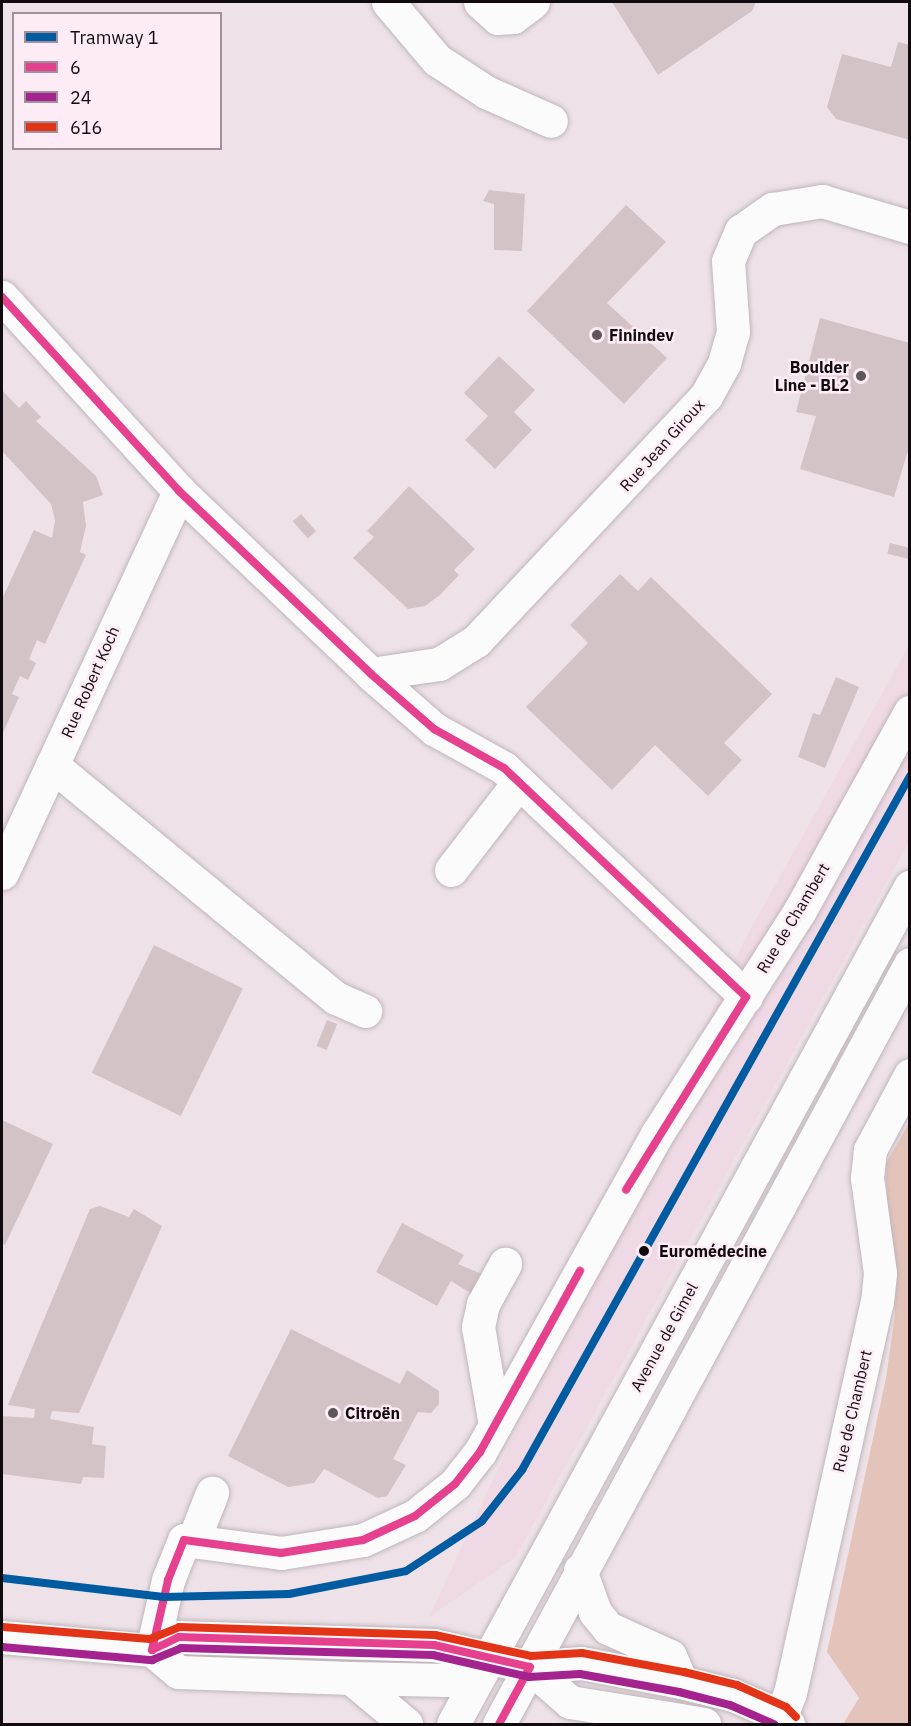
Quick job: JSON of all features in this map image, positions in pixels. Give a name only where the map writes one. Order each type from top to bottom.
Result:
[{"type":"street","points":[[388,2],[437,60],[486,92],[551,121]]},
{"type":"street","points":[[480,2],[498,18],[513,16],[533,2]]},
{"type":"street","name":"Rue Jean Giroux","points":[[371,674],[439,664],[476,641],[706,396],[724,363],[733,332],[728,261],[741,231],[773,209],[822,201],[909,227]]},
{"type":"street","points":[[2,297],[179,490],[371,674],[434,729],[504,768],[746,997]]},
{"type":"street","name":"Rue Robert Koch","points":[[2,873],[179,490]]},
{"type":"street","name":"Rue de Chambert","points":[[193,1541],[281,1553],[363,1540],[415,1516],[455,1484],[495,1425],[657,1134],[746,997],[909,712]]},
{"type":"street","points":[[52,765],[81,790],[118,791],[191,851],[207,891],[336,998],[365,1011]]},
{"type":"street","points":[[451,870],[519,782]]},
{"type":"street","name":"Avenue de Gimel","points":[[453,1725],[909,887]]},
{"type":"street","points":[[499,1725],[580,1569],[909,964]]},
{"type":"street","name":"Rue de Chambert","points":[[780,1722],[798,1660],[878,1302],[880,1273],[867,1178],[870,1150],[909,1076]]},
{"type":"street","points":[[495,1425],[478,1327],[483,1304],[505,1264]]},
{"type":"street","points":[[152,1650],[168,1580],[184,1540],[193,1541],[212,1493]]},
{"type":"street","points":[[580,1569],[595,1612],[608,1628],[670,1656],[681,1682]]},
{"type":"street","points":[[2,1637],[152,1650],[179,1637],[434,1645],[487,1659],[530,1667],[581,1663],[681,1682],[733,1695],[780,1722]]},
{"type":"street","points":[[152,1650],[178,1672],[351,1678],[446,1680],[487,1659]]},
{"type":"street","points":[[530,1667],[570,1702],[704,1725]]},
{"type":"street","points":[[351,1678],[405,1725]]},
{"type":"shaded area","points":[[909,645],[909,842],[515,1558],[429,1617],[744,941]]},
{"type":"shaded area","points":[[909,1123],[909,1724],[843,1724],[859,1698],[827,1652],[886,1378],[895,1314],[885,1165]]},
{"type":"building","points":[[612,2],[756,2],[752,11],[658,75]]},
{"type":"building","points":[[898,42],[910,45],[910,140],[836,119],[827,107],[842,54],[891,67]]},
{"type":"building","points":[[489,190],[525,194],[522,251],[494,250],[494,204],[483,201]]},
{"type":"building","name":"Finindev","points":[[626,205],[666,242],[607,303],[667,358],[624,404],[527,311]]},
{"type":"building","points":[[820,318],[910,343],[910,444],[894,497],[800,469],[816,416],[796,412]]},
{"type":"building","points":[[499,356],[535,390],[514,412],[532,430],[495,469],[465,440],[488,416],[464,393]]},
{"type":"building","points":[[2,390],[19,408],[26,401],[41,417],[36,421],[96,476],[103,495],[83,502],[86,526],[80,552],[86,555],[45,644],[37,640],[29,659],[36,663],[28,680],[20,676],[12,694],[19,697],[2,735],[2,599],[34,530],[52,538],[55,520],[51,504],[2,451]]},
{"type":"building","points":[[409,486],[475,549],[454,570],[459,575],[440,595],[425,606],[408,609],[353,558],[374,537],[367,531]]},
{"type":"building","points":[[301,514],[316,531],[308,539],[293,521]]},
{"type":"building","points":[[890,543],[910,548],[908,559],[887,554]]},
{"type":"building","points":[[620,574],[638,591],[651,577],[772,694],[724,743],[742,760],[708,796],[655,745],[612,790],[526,707],[588,643],[570,625]]},
{"type":"building","points":[[836,677],[859,687],[825,768],[798,757],[813,713],[820,715]]},
{"type":"building","points":[[154,945],[243,988],[181,1116],[92,1073]]},
{"type":"building","points":[[327,1020],[337,1024],[327,1050],[317,1046]]},
{"type":"building","points":[[2,1120],[53,1144],[5,1245],[2,1243]]},
{"type":"building","points":[[100,1206],[129,1217],[134,1209],[162,1226],[79,1413],[52,1411],[50,1419],[94,1427],[92,1444],[106,1446],[104,1478],[83,1477],[81,1484],[2,1474],[2,1416],[34,1418],[35,1409],[8,1405],[90,1209]]},
{"type":"building","points":[[402,1223],[464,1255],[458,1264],[487,1276],[477,1297],[451,1281],[437,1306],[376,1272]]},
{"type":"building","name":"Citroën","points":[[291,1329],[400,1384],[407,1370],[439,1391],[439,1404],[431,1413],[418,1412],[393,1459],[406,1465],[387,1496],[378,1498],[324,1469],[314,1483],[288,1487],[228,1456]]},
{"type":"tram line","name":"1","points":[[2,1578],[164,1597],[289,1594],[406,1571],[482,1521],[522,1470],[910,776]]},
{"type":"transit line","name":"6","points":[[2,297],[179,491],[371,674],[434,729],[504,768],[746,997],[626,1190]]},
{"type":"transit line","name":"6","points":[[152,1650],[168,1580],[184,1540],[281,1553],[363,1540],[415,1516],[455,1484],[480,1452],[580,1271]]},
{"type":"transit line","name":"616","points":[[3,1627],[150,1639],[179,1627],[435,1635],[531,1656],[582,1653],[684,1672],[737,1685],[786,1707],[796,1717]]},
{"type":"transit line","name":"6","points":[[152,1650],[179,1637],[434,1645],[530,1667],[499,1724]]},
{"type":"transit line","name":"24","points":[[2,1647],[152,1660],[181,1648],[433,1655],[529,1677],[580,1674],[679,1692],[730,1705],[774,1724]]},
{"type":"place","name":"Finindev","points":[[597,335]]},
{"type":"place","name":"Boulder Line - BL2","points":[[861,376]]},
{"type":"place","name":"Euromédecine","points":[[644,1251]]},
{"type":"place","name":"Citroën","points":[[333,1413]]}]
